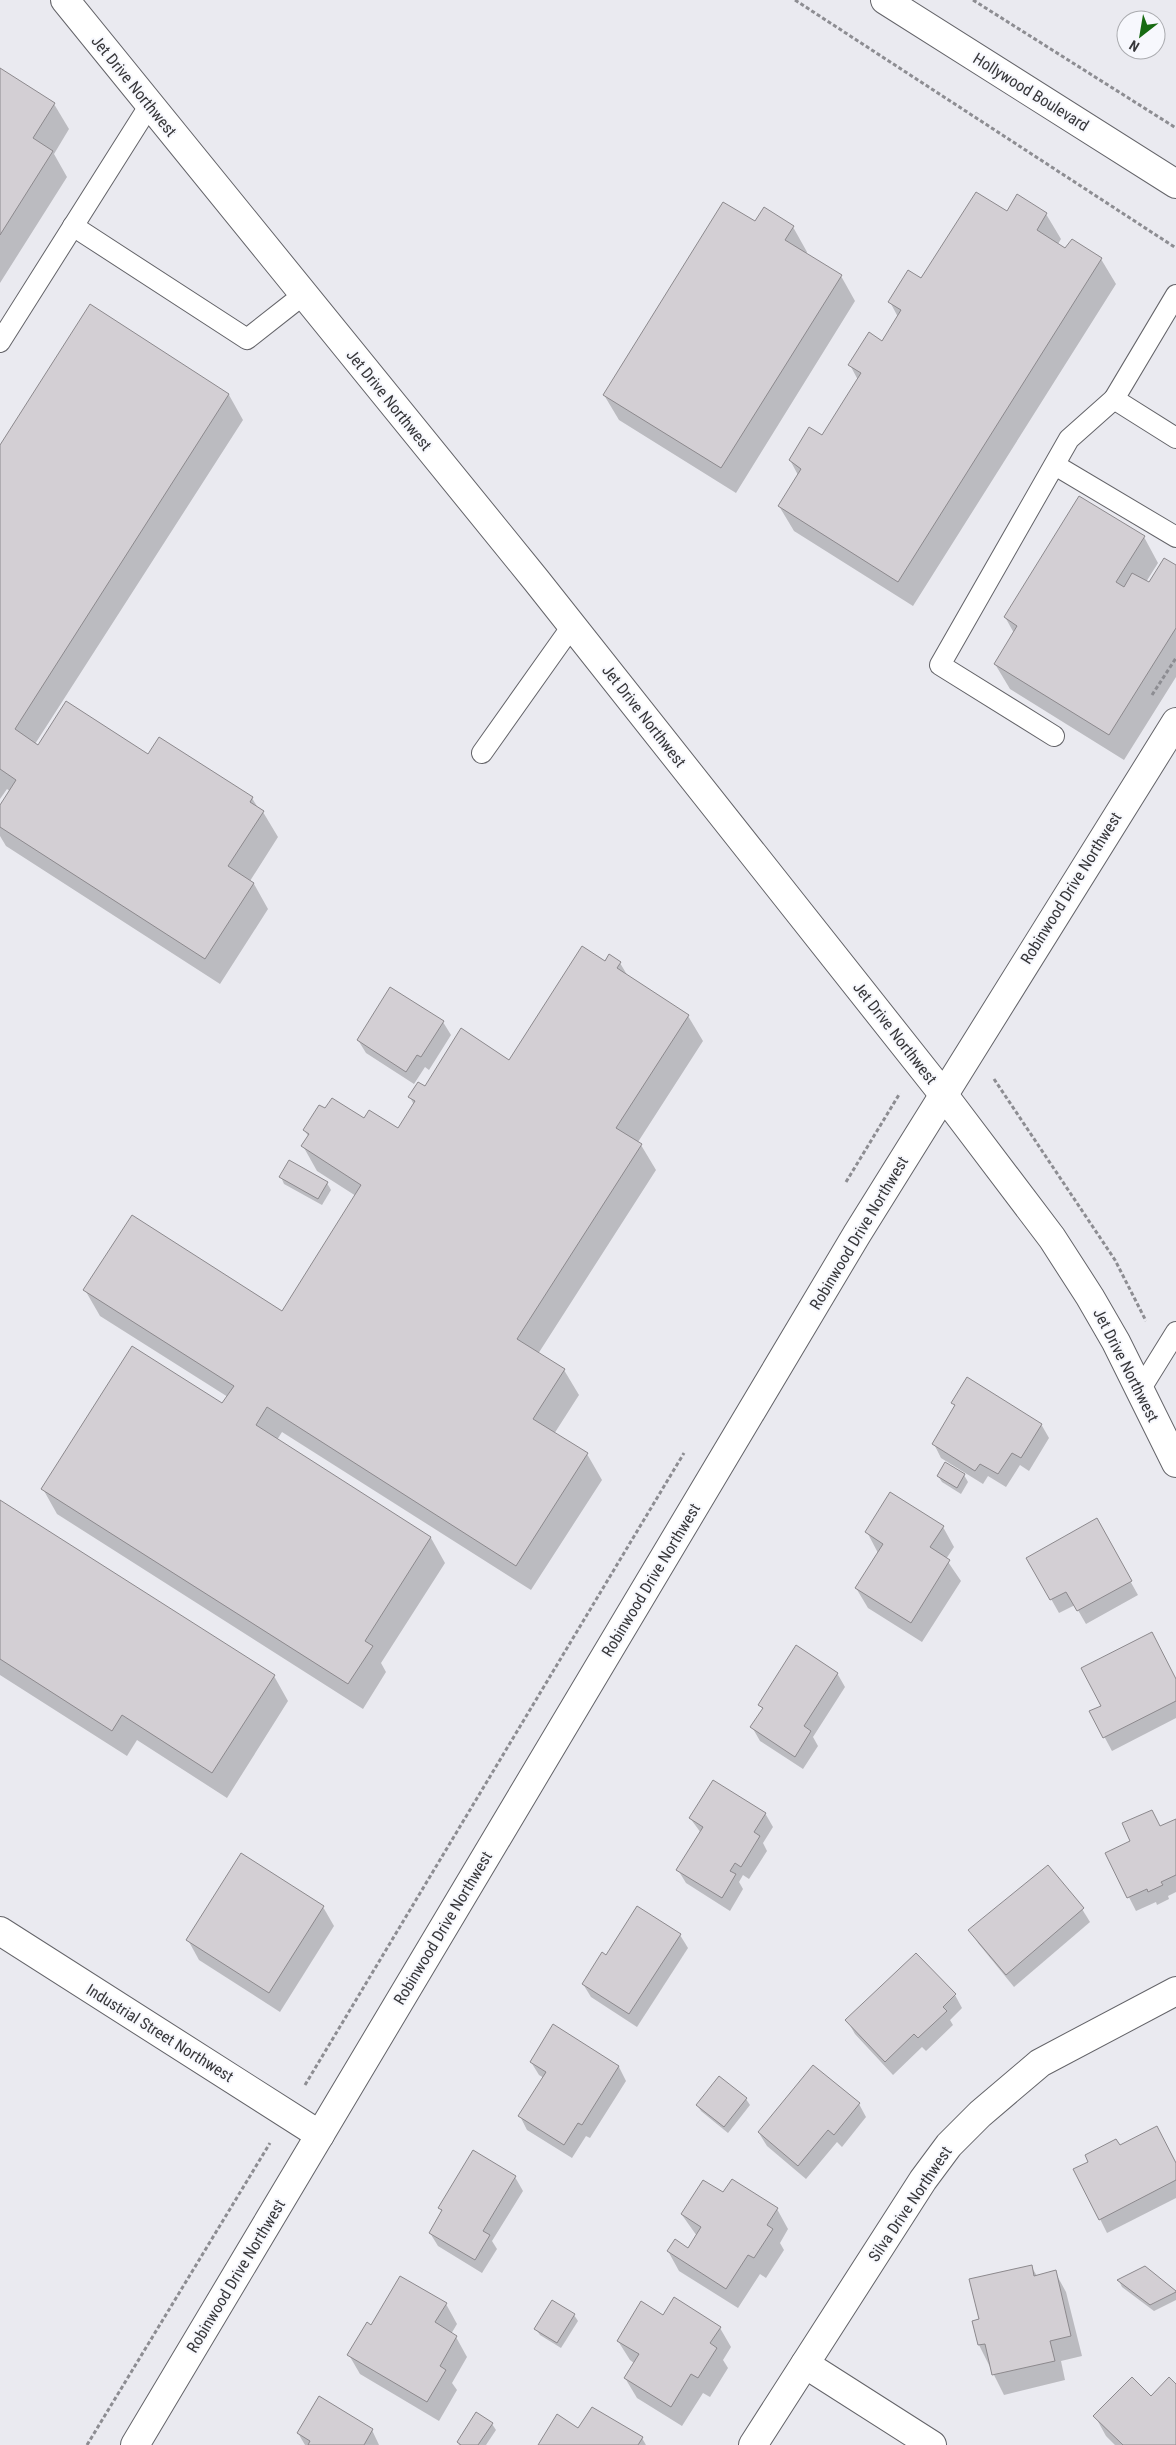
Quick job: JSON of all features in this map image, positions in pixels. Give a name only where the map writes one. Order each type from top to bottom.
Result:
[{"type":"street","name":"Jet Drive Northwest","points":[[64,0],[572,626],[943,1094],[1052,1238],[1112,1334],[1176,1463]]},
{"type":"street","name":"Hollywood Boulevard","points":[[901,4],[1176,184]]},
{"type":"street","name":"Robinwood Drive Northwest","points":[[135,2445],[852,1242],[970,1050],[1168,750],[1176,722]]},
{"type":"street","name":"Industrial Street Northwest","points":[[0,1931],[320,2135]]},
{"type":"street","name":"Silva Drive Northwest","points":[[753,2445],[924,2180],[949,2145],[980,2114],[1040,2063],[1176,1991]]},
{"type":"street","points":[[806,2364],[932,2445]]},
{"type":"lane","points":[[0,342],[149,106]]},
{"type":"lane","points":[[73,226],[247,339],[304,295]]},
{"type":"lane","points":[[1054,736],[940,665],[1068,439],[1114,399],[1176,295]]},
{"type":"lane","points":[[1114,399],[1176,438]]},
{"type":"lane","points":[[1055,464],[1176,537]]},
{"type":"lane","points":[[482,753],[572,626]]},
{"type":"lane","points":[[1140,1390],[1176,1332]]},
{"type":"path","points":[[795,0],[1176,248]]},
{"type":"path","points":[[973,0],[1176,128]]},
{"type":"path","points":[[970,1050],[996,1082],[1115,1260],[1162,1353]]},
{"type":"building","points":[[0,68],[55,103],[33,138],[53,151],[0,235]]},
{"type":"building","points":[[976,192],[1007,211],[1017,194],[1047,213],[1037,230],[1065,248],[1072,239],[1102,258],[898,582],[778,506],[801,469],[789,460],[809,427],[822,435],[861,373],[848,365],[869,332],[882,341],[901,310],[888,302],[908,270],[921,278]]},
{"type":"building","points":[[723,202],[755,221],[764,207],[794,226],[785,240],[842,275],[721,468],[603,395]]},
{"type":"building","points":[[90,304],[229,394],[15,729],[38,745],[66,701],[148,754],[159,737],[253,797],[250,802],[264,811],[228,866],[254,883],[205,959],[0,827],[0,805],[16,780],[0,769],[0,445]]},
{"type":"building","points":[[1079,496],[1145,536],[1116,582],[1124,587],[1132,573],[1149,582],[1164,558],[1176,565],[1176,628],[1109,735],[994,664],[1017,626],[1004,617]]},
{"type":"building","points":[[582,946],[605,961],[609,954],[621,962],[617,968],[689,1015],[616,1128],[642,1144],[517,1339],[565,1369],[533,1419],[588,1453],[516,1566],[267,1407],[256,1425],[431,1537],[365,1641],[373,1646],[348,1684],[41,1489],[132,1346],[222,1403],[234,1386],[83,1290],[132,1215],[282,1311],[361,1185],[301,1146],[309,1134],[303,1130],[319,1105],[325,1108],[332,1098],[364,1118],[369,1110],[398,1128],[415,1101],[408,1097],[418,1082],[425,1086],[461,1028],[509,1060]]},
{"type":"building","points":[[390,987],[444,1021],[421,1057],[417,1055],[406,1072],[357,1040]]},
{"type":"building","points":[[289,1160],[328,1182],[318,1199],[279,1177]]},
{"type":"building","points":[[967,1377],[1042,1424],[1021,1458],[1012,1453],[998,1474],[980,1464],[975,1471],[932,1444],[955,1405],[951,1403]]},
{"type":"building","points":[[945,1462],[965,1474],[957,1488],[937,1476]]},
{"type":"building","points":[[890,1492],[944,1526],[930,1547],[950,1560],[911,1623],[855,1588],[883,1544],[865,1532]]},
{"type":"building","points":[[0,1500],[275,1675],[212,1773],[122,1715],[112,1731],[0,1659]]},
{"type":"building","points":[[1097,1518],[1132,1581],[1077,1611],[1066,1592],[1050,1600],[1026,1558]]},
{"type":"building","points":[[1152,1632],[1176,1679],[1176,1701],[1103,1738],[1089,1711],[1101,1706],[1081,1668]]},
{"type":"building","points":[[796,1645],[838,1673],[804,1726],[811,1731],[795,1757],[750,1727],[763,1708],[758,1705]]},
{"type":"building","points":[[713,1780],[766,1813],[754,1832],[760,1836],[741,1867],[735,1863],[730,1871],[736,1874],[722,1898],[676,1870],[703,1827],[689,1818]]},
{"type":"building","points":[[1152,1810],[1160,1826],[1176,1819],[1176,1875],[1161,1882],[1163,1885],[1148,1892],[1147,1889],[1127,1898],[1105,1853],[1130,1841],[1122,1823]]},
{"type":"building","points":[[241,1853],[324,1906],[269,1993],[186,1940]]},
{"type":"building","points":[[1048,1865],[1084,1908],[1006,1975],[968,1930]]},
{"type":"building","points":[[637,1906],[681,1934],[629,2014],[582,1984],[602,1952],[606,1955]]},
{"type":"building","points":[[916,1953],[956,1994],[943,2007],[947,2011],[918,2038],[914,2034],[885,2062],[845,2020]]},
{"type":"building","points":[[553,2024],[619,2066],[582,2125],[578,2123],[564,2145],[518,2116],[546,2072],[530,2062]]},
{"type":"building","points":[[813,2065],[860,2103],[834,2135],[828,2130],[798,2166],[758,2132]]},
{"type":"building","points":[[719,2076],[747,2098],[724,2127],[696,2105]]},
{"type":"building","points":[[1157,2126],[1176,2163],[1176,2180],[1099,2220],[1073,2169],[1088,2162],[1085,2155],[1116,2139],[1120,2145]]},
{"type":"building","points":[[473,2150],[516,2176],[483,2231],[490,2235],[475,2260],[429,2233],[442,2210],[438,2208]]},
{"type":"building","points":[[732,2179],[778,2208],[767,2225],[773,2229],[754,2258],[748,2255],[726,2289],[667,2251],[675,2239],[688,2248],[701,2227],[681,2214],[703,2180],[723,2192]]},
{"type":"building","points":[[1032,2265],[1034,2276],[1056,2270],[1071,2336],[1050,2341],[1055,2361],[992,2375],[985,2344],[978,2345],[972,2321],[979,2319],[969,2279]]},
{"type":"building","points":[[1145,2266],[1176,2292],[1150,2305],[1117,2280]]},
{"type":"building","points":[[400,2276],[447,2303],[435,2322],[457,2336],[440,2366],[446,2370],[427,2402],[347,2355],[367,2322],[371,2325]]},
{"type":"building","points":[[674,2297],[721,2327],[710,2343],[717,2348],[698,2378],[691,2374],[671,2407],[624,2378],[639,2354],[617,2341],[641,2301],[663,2315]]},
{"type":"building","points":[[552,2300],[575,2314],[557,2343],[534,2329]]},
{"type":"building","points":[[1132,2377],[1151,2396],[1169,2377],[1176,2384],[1176,2445],[1123,2445],[1093,2416]]},
{"type":"building","points":[[319,2396],[373,2429],[364,2445],[308,2445],[310,2441],[297,2433]]},
{"type":"building","points":[[592,2407],[643,2437],[638,2445],[538,2445],[557,2414],[578,2428]]},
{"type":"building","points":[[476,2412],[493,2423],[478,2445],[461,2445],[457,2442]]}]
